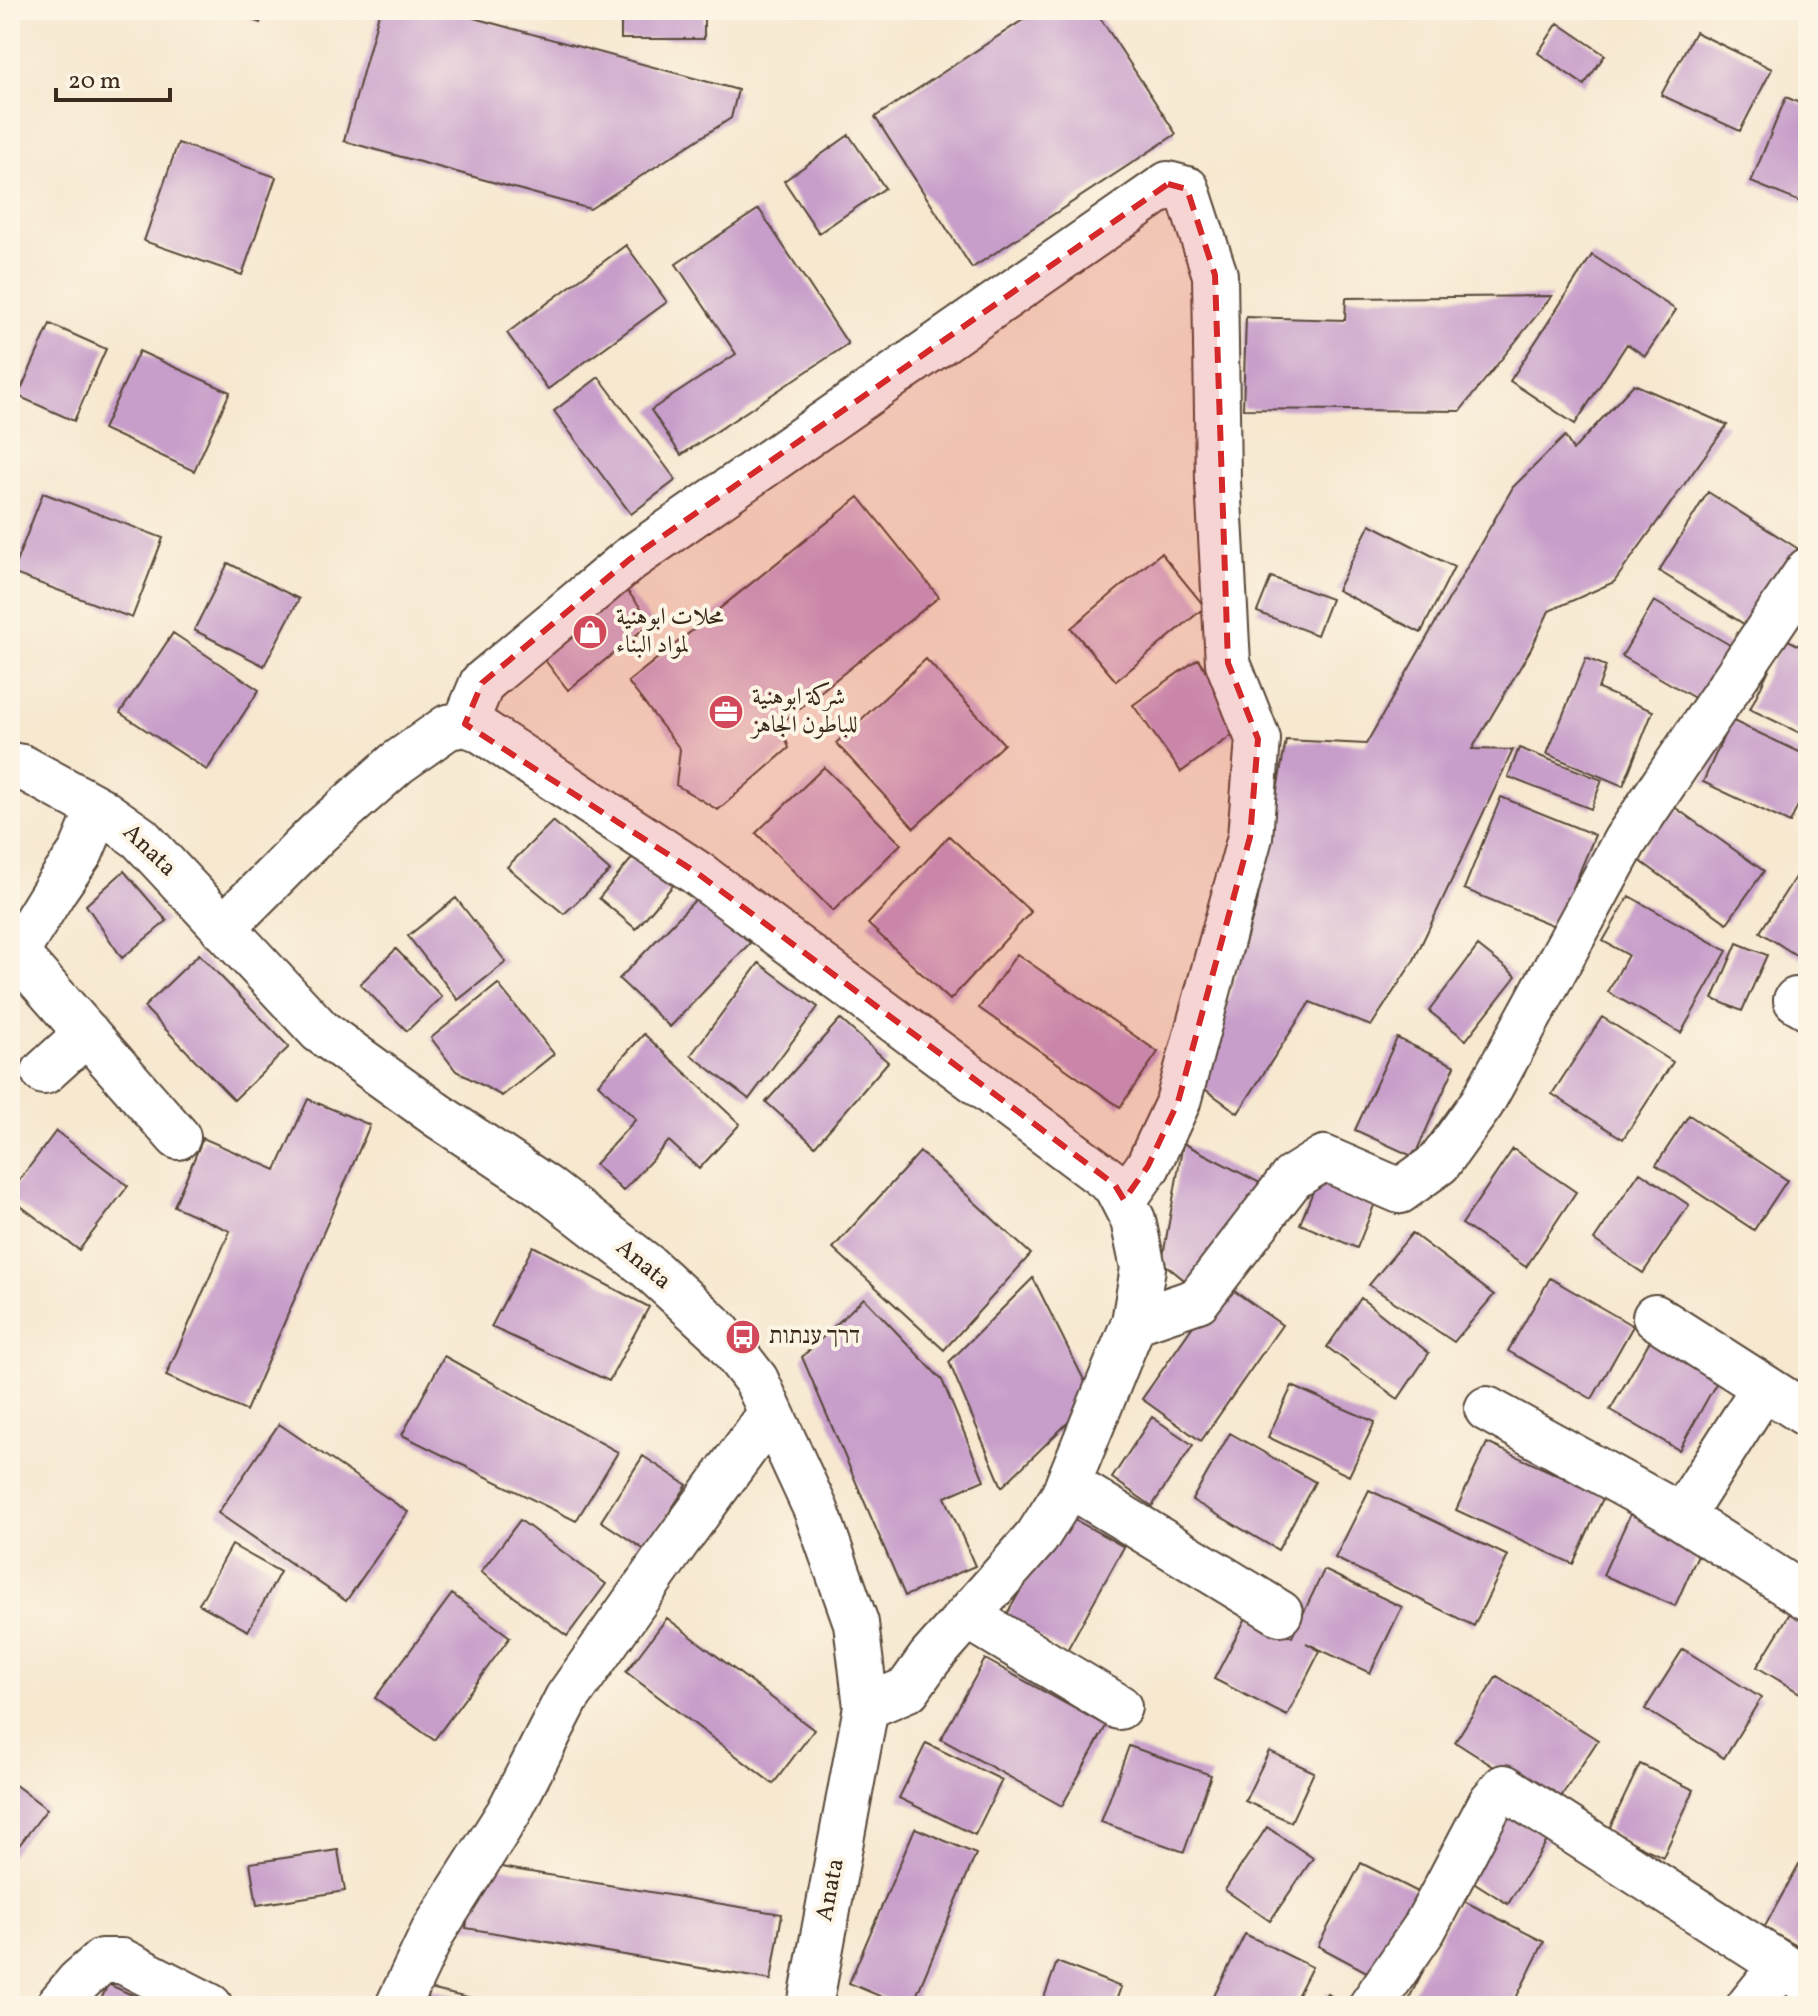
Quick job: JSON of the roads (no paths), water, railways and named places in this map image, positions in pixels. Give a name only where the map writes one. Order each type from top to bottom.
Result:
[{"type":"street","points":[[465,724],[482,683],[630,559],[1168,184],[1187,189],[1215,275],[1218,482],[1228,663],[1258,739],[1250,837],[1178,1102],[1148,1166],[1124,1200]]},
{"type":"street","points":[[1134,1322],[1198,1300],[1292,1178],[1324,1158],[1400,1191],[1439,1163],[1482,1103],[1625,841],[1808,570]]},
{"type":"street","points":[[223,928],[319,832],[397,763],[448,727],[465,724],[479,729],[697,873],[1115,1185],[1133,1220],[1143,1268],[1134,1322],[1063,1496],[1037,1537],[930,1658],[908,1689],[866,1707]]},
{"type":"street","name":"Anata","points":[[10,765],[22,767],[99,809],[140,838],[320,1031],[545,1187],[647,1266],[718,1331],[756,1380],[816,1510],[856,1623],[866,1707],[810,2006]]},
{"type":"street","points":[[99,809],[81,852],[16,953],[178,1137]]},
{"type":"street","points":[[44,1072],[87,1033]]},
{"type":"street","points":[[1655,1317],[1808,1415]]},
{"type":"street","points":[[1681,1517],[1764,1387]]},
{"type":"street","points":[[1487,1409],[1681,1517],[1808,1598]]},
{"type":"street","points":[[398,2006],[433,1932],[509,1812],[567,1698],[771,1413]]},
{"type":"street","points":[[1068,1484],[1280,1613]]},
{"type":"street","points":[[967,1616],[1119,1707]]},
{"type":"street","points":[[1371,2006],[1424,1929],[1491,1802],[1504,1787],[1795,1973],[1749,2006]]},
{"type":"street","points":[[58,2006],[79,1981],[102,1961],[122,1961],[210,2006]]},
{"type":"place","name":"محلات ابوهنية لمواد البناء","points":[[590,632]]},
{"type":"place","name":"شركة ابوهنية للباطون الجاهز","points":[[726,712]]},
{"type":"place","name":"דרך ענתות","points":[[743,1337]]}]
